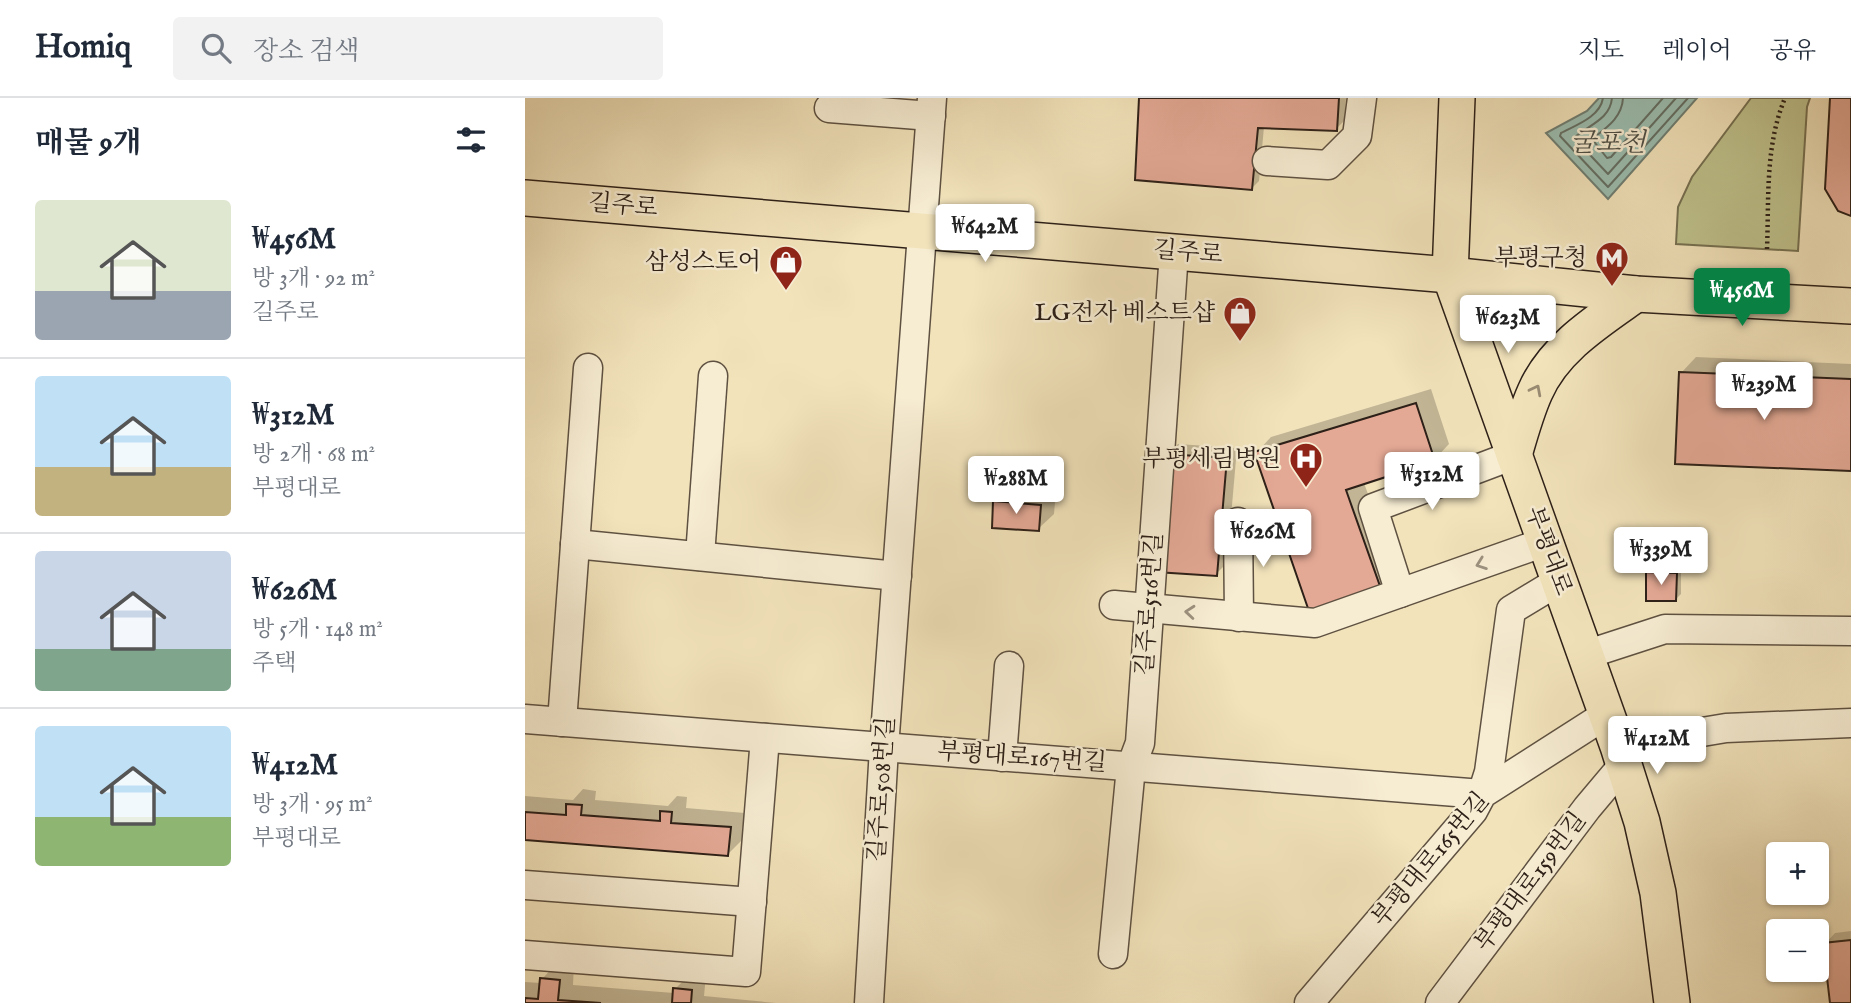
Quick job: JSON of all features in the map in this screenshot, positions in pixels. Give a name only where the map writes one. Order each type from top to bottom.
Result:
[{"type":"main road","name":"부평대로","points":[[1457,98],[1450,275],[1616,741],[1642,822],[1658,893],[1672,1003]]},
{"type":"main road","name":"길주로","points":[[525,198],[1450,275],[1636,294],[1851,306]]},
{"type":"main road","points":[[1514,455],[1536,389],[1551,367],[1580,334],[1636,294]]},
{"type":"street","points":[[1267,161],[1328,165],[1357,136],[1362,98]]},
{"type":"street","points":[[829,108],[931,107]]},
{"type":"street","name":"길주로508번길","points":[[869,1003],[884,748],[931,107]]},
{"type":"street","name":"길주로516번길","points":[[1113,954],[1131,766],[1140,743],[1174,252]]},
{"type":"street","points":[[562,722],[588,368]]},
{"type":"street","points":[[700,556],[713,376]]},
{"type":"street","points":[[1400,593],[1373,508],[1514,455]]},
{"type":"street","points":[[1238,523],[1239,617]]},
{"type":"street","points":[[1114,605],[1315,623],[1545,541]]},
{"type":"street","points":[[575,544],[897,576]]},
{"type":"street","points":[[1482,794],[1489,772],[1511,610],[1559,582]]},
{"type":"street","points":[[1585,655],[1665,629],[1851,631]]},
{"type":"street","points":[[1002,757],[1009,666]]},
{"type":"street","name":"부평대로167번길","points":[[525,719],[1482,794]]},
{"type":"street","points":[[1616,741],[1727,729],[1851,723]]},
{"type":"street","points":[[525,955],[746,972],[765,738]]},
{"type":"street","name":"부평대로165번길","points":[[1309,1003],[1473,811],[1482,794],[1616,741]]},
{"type":"street","name":"부평대로159번길","points":[[1440,1003],[1587,808],[1616,741]]},
{"type":"street","points":[[525,885],[752,902]]},
{"type":"path","points":[[1767,249],[1769,158],[1776,120],[1785,98]]},
{"type":"green space","points":[[1751,98],[1810,98],[1807,107],[1798,251],[1676,244],[1678,207],[1692,177]]},
{"type":"water","name":"굴포천","points":[[1599,98],[1697,98],[1608,199],[1546,133],[1587,111]]},
{"type":"building","points":[[1139,98],[1339,98],[1337,131],[1258,128],[1252,190],[1135,180]]},
{"type":"building","points":[[1830,98],[1851,98],[1851,216],[1838,211],[1825,189]]},
{"type":"building","points":[[1679,372],[1851,379],[1851,471],[1675,464]]},
{"type":"building","name":"부평세림병원","points":[[1416,403],[1435,461],[1346,490],[1381,589],[1311,617],[1254,452]]},
{"type":"building","points":[[1166,454],[1227,458],[1217,576],[1156,572]]},
{"type":"building","points":[[993,501],[1041,505],[1039,531],[992,528]]},
{"type":"building","points":[[1646,572],[1677,573],[1676,601],[1646,601]]},
{"type":"building","points":[[566,804],[582,805],[581,815],[660,821],[660,811],[672,812],[671,823],[731,827],[728,856],[525,840],[525,812],[566,815]]},
{"type":"building","points":[[1851,940],[1851,1003],[1830,1003],[1828,982],[1829,942]]},
{"type":"building","points":[[540,978],[560,980],[558,1000],[601,1003],[525,1003],[525,998],[538,999]]},
{"type":"building","points":[[673,988],[692,990],[691,1003],[672,1003]]},
{"type":"place","name":"부평구청","points":[[1612,288]]},
{"type":"place","name":"삼성스토어","points":[[786,292]]},
{"type":"place","name":"LG전자 베스트샵","points":[[1240,343]]},
{"type":"place","name":"부평세림병원","points":[[1306,489]]}]
